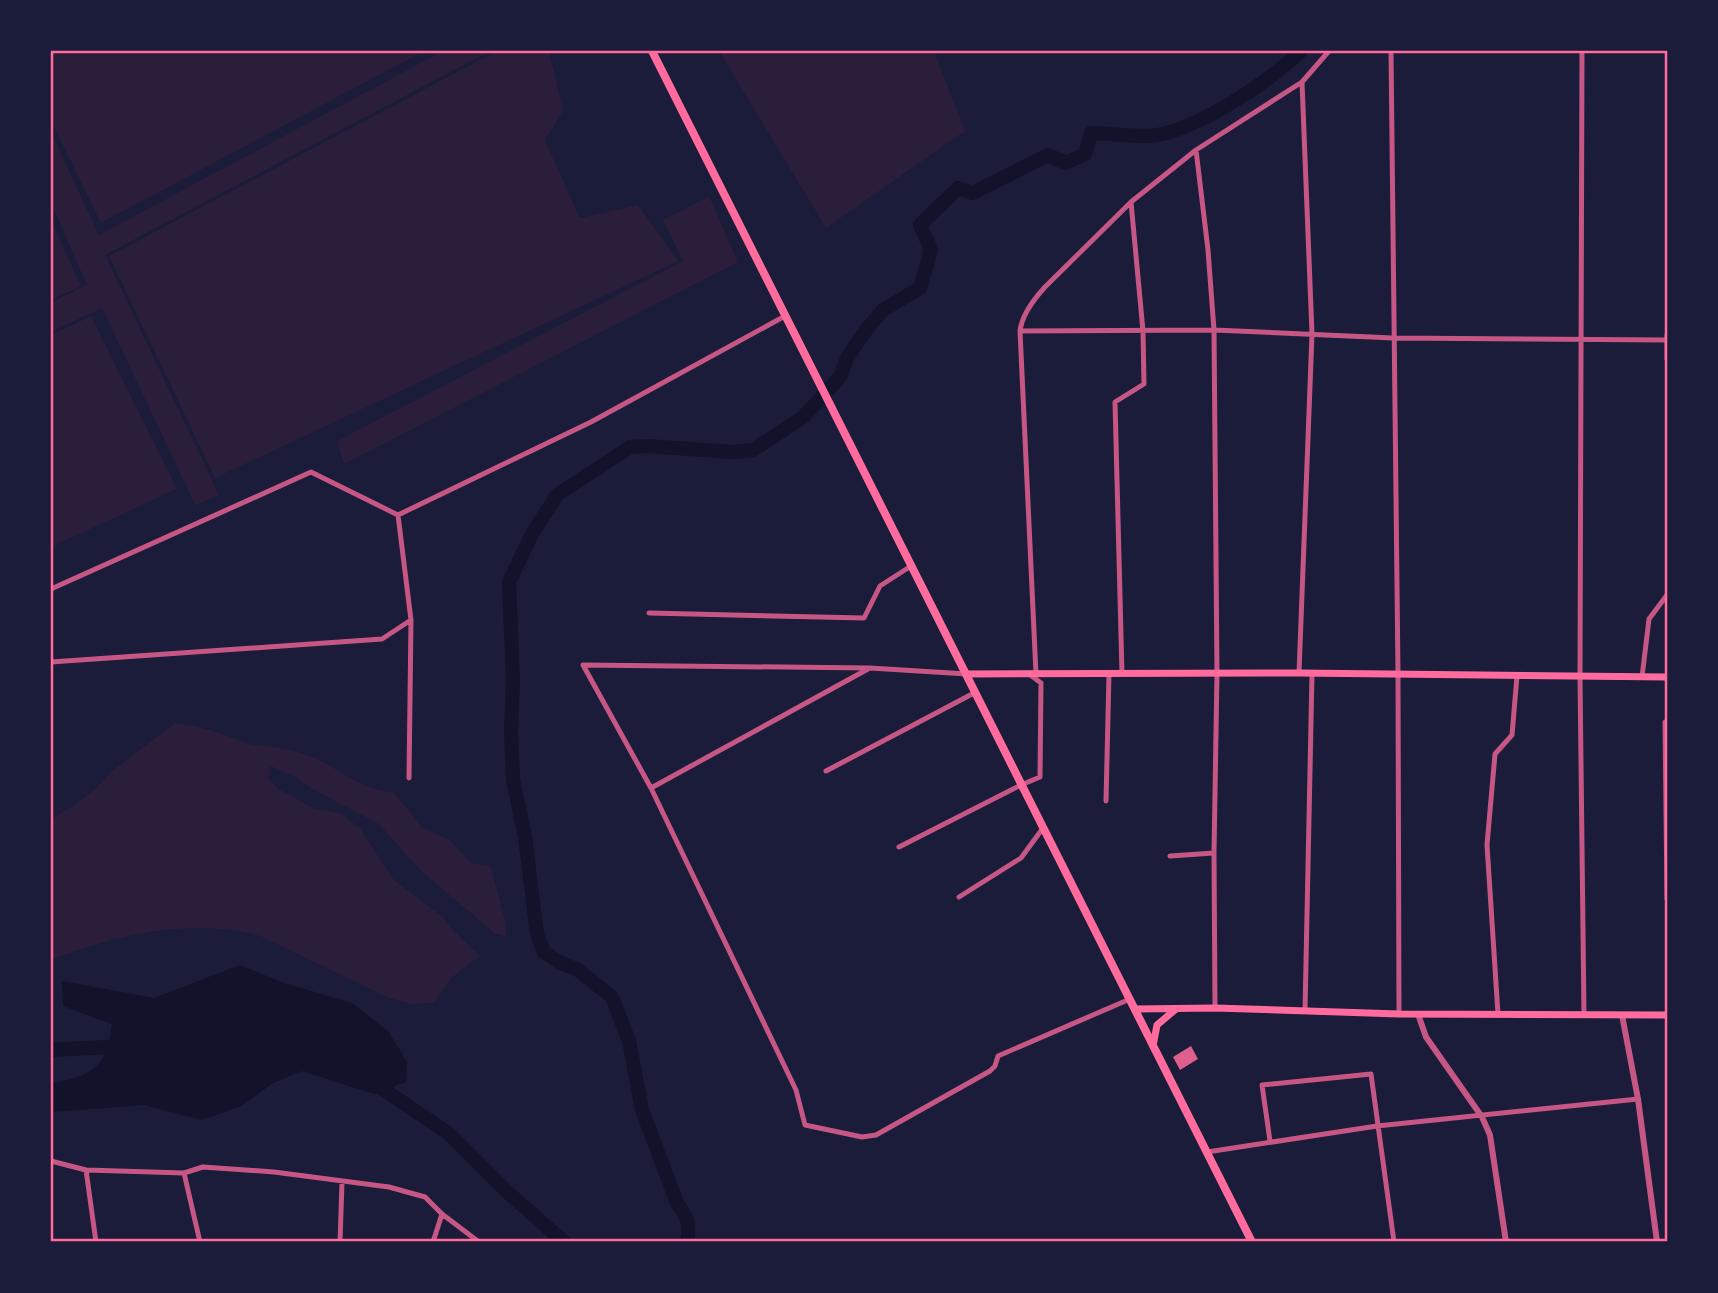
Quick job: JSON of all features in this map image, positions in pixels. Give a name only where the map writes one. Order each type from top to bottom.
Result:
[{"type":"main road","points":[[656,52],[806,358],[1252,1242]]},
{"type":"main road","points":[[967,674],[1299,673],[1667,677]]},
{"type":"main road","points":[[1135,1009],[1667,1015]]},
{"type":"main road","points":[[1153,1046],[1157,1025],[1176,1009]]},
{"type":"street","points":[[899,847],[1040,777],[1041,683],[1033,674],[1020,331],[1023,317],[1035,298],[1130,202],[1196,150],[1302,82],[1329,51]]},
{"type":"street","points":[[1391,51],[1399,1014]]},
{"type":"street","points":[[1582,51],[1580,677],[1584,1015]]},
{"type":"street","points":[[1299,673],[1312,334],[1302,82]]},
{"type":"street","points":[[1196,150],[1214,330],[1217,673],[1215,1008]]},
{"type":"street","points":[[1122,674],[1115,402],[1144,384],[1143,331],[1130,202]]},
{"type":"street","points":[[398,515],[591,422],[785,316]]},
{"type":"street","points":[[1020,331],[1214,330],[1393,338],[1667,337],[1667,359]]},
{"type":"street","points":[[51,589],[311,472],[398,515]]},
{"type":"street","points":[[398,515],[411,620],[409,778]]},
{"type":"street","points":[[649,612],[864,618],[880,586],[911,566]]},
{"type":"street","points":[[1642,677],[1649,620],[1667,595]]},
{"type":"street","points":[[51,662],[382,639],[411,620]]},
{"type":"street","points":[[967,674],[870,668],[583,665],[651,788],[796,1090],[805,1125],[862,1137],[876,1135],[990,1071],[998,1056],[1130,999]]},
{"type":"street","points":[[651,788],[870,668]]},
{"type":"street","points":[[1106,801],[1109,674]]},
{"type":"street","points":[[1305,1011],[1312,674]]},
{"type":"street","points":[[1498,1014],[1487,845],[1495,754],[1513,735],[1517,676]]},
{"type":"street","points":[[826,771],[976,692]]},
{"type":"street","points":[[1665,722],[1667,899]]},
{"type":"street","points":[[959,897],[1021,858],[1043,828]]},
{"type":"street","points":[[1170,856],[1214,853]]},
{"type":"street","points":[[1418,1014],[1426,1037],[1482,1117],[1490,1135],[1506,1242]]},
{"type":"street","points":[[1622,1015],[1638,1099],[1657,1242]]},
{"type":"street","points":[[1270,1141],[1262,1085],[1370,1074],[1394,1242]]},
{"type":"street","points":[[1206,1152],[1377,1126],[1638,1099]]},
{"type":"street","points":[[51,1161],[86,1170],[184,1173],[203,1167],[274,1172],[389,1186],[425,1197],[442,1214],[479,1242]]},
{"type":"street","points":[[86,1170],[96,1242]]},
{"type":"street","points":[[184,1173],[201,1242]]},
{"type":"street","points":[[340,1242],[342,1182]]},
{"type":"street","points":[[433,1242],[442,1214]]},
{"type":"shaded area","points":[[51,51],[424,51],[101,223],[51,121]]},
{"type":"shaded area","points":[[443,51],[490,51],[105,255],[219,495],[195,505],[102,308],[51,332],[51,302],[87,285],[51,203],[51,132],[99,235]]},
{"type":"shaded area","points":[[497,51],[549,51],[563,111],[545,140],[580,218],[638,205],[678,261],[215,478],[109,256]]},
{"type":"shaded area","points":[[719,51],[934,51],[965,131],[826,228]]},
{"type":"shaded area","points":[[709,196],[738,262],[344,464],[337,441],[683,261],[663,220]]},
{"type":"shaded area","points":[[51,220],[81,286],[51,300]]},
{"type":"shaded area","points":[[91,316],[177,489],[51,547],[51,335]]},
{"type":"shaded area","points":[[175,723],[203,728],[250,744],[305,754],[362,784],[393,792],[422,827],[451,841],[471,863],[491,867],[506,924],[506,937],[494,933],[420,870],[379,824],[312,789],[292,775],[270,766],[268,778],[277,788],[313,808],[340,813],[359,827],[394,880],[443,917],[480,956],[451,978],[434,1003],[410,1004],[387,997],[260,936],[208,928],[127,936],[51,960],[51,819],[94,790],[112,771]]},
{"type":"shaded area","points":[[240,965],[284,983],[352,1003],[389,1032],[407,1062],[406,1082],[374,1094],[302,1071],[273,1083],[241,1106],[202,1120],[144,1105],[51,1112],[51,1084],[77,1077],[95,1068],[106,1051],[112,1024],[63,1006],[62,981],[154,998]]},
{"type":"building","points":[[1191,1046],[1198,1059],[1180,1070],[1173,1057]]},
{"type":"waterway","points":[[687,1242],[687,1221],[677,1203],[642,1110],[629,1041],[612,997],[578,970],[544,952],[537,934],[525,837],[513,779],[509,582],[532,534],[557,495],[630,447],[732,452],[753,450],[803,417],[840,377],[847,358],[883,310],[920,288],[931,250],[920,225],[958,188],[973,193],[1048,155],[1066,163],[1085,154],[1091,133],[1149,136],[1194,123],[1253,89],[1301,51]]},
{"type":"waterway","points":[[51,1050],[126,1046]]},
{"type":"waterway","points":[[368,1079],[448,1133],[504,1189],[564,1242]]}]
